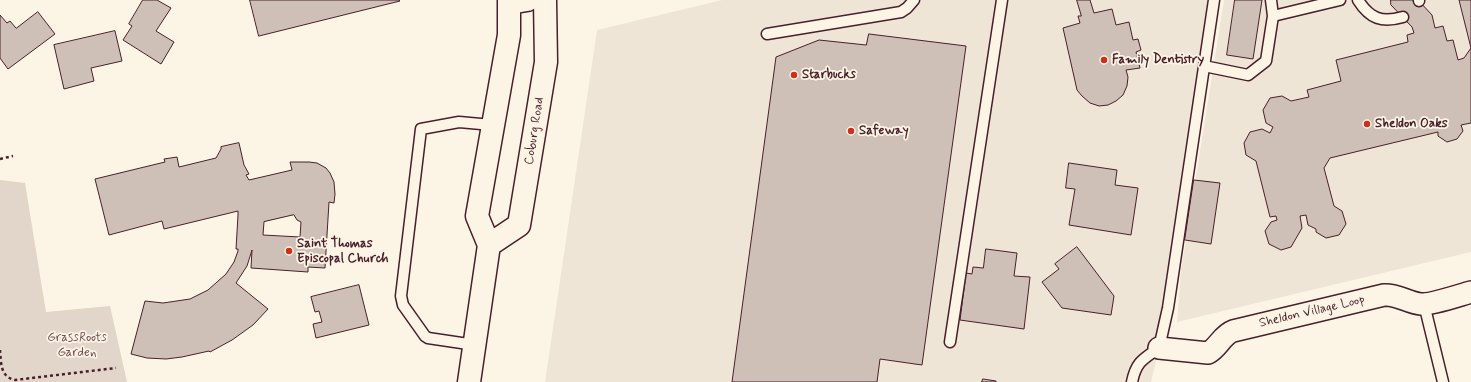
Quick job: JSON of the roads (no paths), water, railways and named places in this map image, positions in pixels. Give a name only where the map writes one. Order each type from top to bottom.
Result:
[{"type":"main road","name":"Coburg Road","points":[[489,245],[519,226],[546,62],[545,0]]},
{"type":"main road","points":[[469,382],[489,245],[477,216],[515,1]]},
{"type":"street","name":"Sheldon Village Loop","points":[[1159,348],[1208,353],[1215,348],[1227,334],[1233,331],[1384,295],[1395,295],[1415,303],[1424,304],[1471,292]]},
{"type":"lane","points":[[767,34],[901,12],[914,0]]},
{"type":"lane","points":[[950,342],[1002,0]]},
{"type":"lane","points":[[1132,382],[1134,370],[1141,361],[1159,348],[1168,308],[1214,0]]},
{"type":"lane","points":[[1204,66],[1248,75],[1266,61],[1273,16],[1271,0]]},
{"type":"lane","points":[[1273,16],[1340,0]]},
{"type":"lane","points":[[1358,0],[1364,9],[1372,16],[1377,18],[1392,20],[1403,17]]},
{"type":"lane","points":[[475,345],[428,338],[403,305],[401,296],[421,129],[459,122],[492,125]]},
{"type":"lane","points":[[1424,304],[1443,382]]},
{"type":"place","name":"Family Dentistry","points":[[1104,60]]},
{"type":"place","name":"Starbucks","points":[[794,75]]},
{"type":"place","name":"Sheldon Oaks","points":[[1367,124]]},
{"type":"place","name":"Safeway","points":[[851,131]]},
{"type":"place","name":"Saint Thomas Episcopal Church","points":[[289,251]]},
{"type":"park label","name":"GrassRoots Garden","points":[[77,346]]}]
